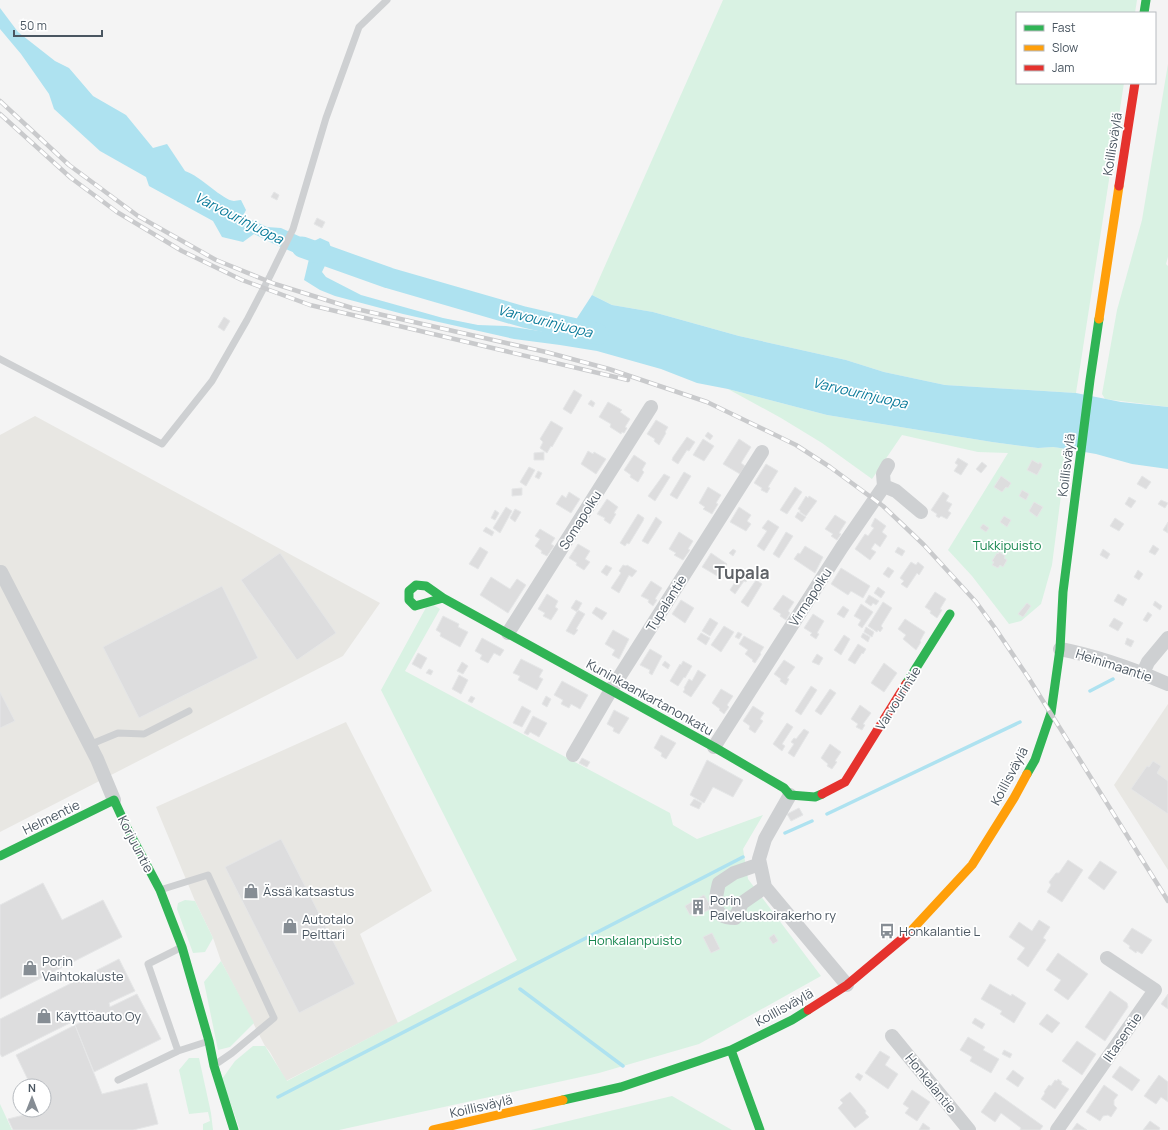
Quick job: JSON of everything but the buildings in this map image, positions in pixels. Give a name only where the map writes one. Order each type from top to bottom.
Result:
[{"type":"main road","points":[[1144,12],[1146,0]]},
{"type":"main road","name":"Koillisväylä","points":[[434,1130],[620,1087],[731,1050],[792,1020],[847,985],[910,932],[972,865],[1014,798],[1035,760],[1051,713],[1060,649],[1063,592],[1078,465],[1134,84]]},
{"type":"main road","name":"Kuninkaankartanonkatu","points":[[443,598],[714,747],[784,788],[790,795]]},
{"type":"main road","name":"Varvourintie","points":[[790,795],[815,797],[845,782],[950,614]]},
{"type":"main road","name":"Helmentie","points":[[0,856],[114,800]]},
{"type":"main road","name":"Korjuuntie","points":[[114,800],[160,890],[182,947],[209,1041],[214,1066],[234,1130]]},
{"type":"main road","points":[[731,1050],[760,1130]]},
{"type":"street","name":"Somapolku","points":[[508,633],[652,406]]},
{"type":"street","name":"Tupalantie","points":[[573,755],[611,690],[762,452]]},
{"type":"street","points":[[888,465],[883,474],[884,486],[896,491],[921,512]]},
{"type":"street","name":"Virmapolku","points":[[714,747],[842,547],[884,486]]},
{"type":"street","name":"Korjuuntie","points":[[1,572],[90,745],[114,800]]},
{"type":"street","points":[[1143,673],[1148,662],[1168,638]]},
{"type":"street","name":"Heinimaantie","points":[[1060,649],[1088,654],[1143,673],[1168,684]]},
{"type":"street","points":[[790,795],[766,839],[759,859],[765,887],[847,985]]},
{"type":"street","points":[[760,864],[734,873],[719,883],[715,900],[719,912],[725,918],[735,918],[742,903],[765,887]]},
{"type":"street","name":"Iltasentie","points":[[1057,1130],[1155,990],[1107,958]]},
{"type":"street","name":"Honkalantie","points":[[892,1036],[969,1130]]},
{"type":"lane","points":[[0,359],[162,444],[212,381],[270,276],[293,229],[326,118],[359,27],[387,0]]},
{"type":"lane","points":[[90,745],[118,733],[144,734],[189,711]]},
{"type":"lane","points":[[160,890],[208,875],[274,1018],[214,1066]]},
{"type":"lane","points":[[178,1051],[148,964],[182,947]]},
{"type":"lane","points":[[118,1080],[178,1051],[209,1041]]},
{"type":"shaded area","points":[[35,416],[380,603],[343,656],[0,832],[0,435]]},
{"type":"shaded area","points":[[1168,704],[1168,870],[1114,785]]},
{"type":"shaded area","points":[[346,722],[432,891],[360,934],[398,1023],[286,1081],[270,1052],[265,1046],[221,961],[213,938],[195,901],[156,807]]},
{"type":"green space","points":[[723,0],[1137,0],[1135,12],[1016,12],[1016,84],[1124,84],[1076,393],[945,385],[884,372],[846,360],[739,336],[653,312],[612,305],[592,295]]},
{"type":"green space","points":[[1168,64],[1168,257],[1166,264],[1168,266],[1168,407],[1105,399],[1102,394],[1117,310],[1142,220]]},
{"type":"green space","name":"Tukkipuisto","points":[[728,389],[827,415],[992,442],[1038,448],[1053,447],[1067,449],[1052,565],[1041,604],[1021,621],[1009,624],[972,576],[948,550],[1008,453],[978,452],[902,435],[872,479],[822,443],[781,418]]},
{"type":"green space","name":"Honkalanpuisto","points":[[429,602],[440,609],[405,671],[670,813],[673,825],[697,839],[763,815],[743,849],[748,879],[821,976],[699,1044],[599,1073],[339,1130],[240,1130],[222,1079],[235,1061],[253,1046],[265,1046],[287,1081],[517,960],[381,690]]},
{"type":"green space","points":[[185,900],[195,901],[213,938],[205,952],[193,953],[177,909],[178,903]]},
{"type":"green space","points":[[221,961],[254,1023],[230,1047],[218,1050],[204,982]]},
{"type":"green space","points":[[189,1058],[199,1058],[211,1113],[213,1130],[203,1130],[203,1124],[210,1121],[208,1112],[189,1114],[179,1070]]},
{"type":"green space","points":[[672,1096],[732,1130],[531,1130]]},
{"type":"green space","points":[[0,1104],[12,1130],[0,1130]]},
{"type":"water","points":[[0,8],[18,32],[55,61],[69,68],[93,96],[126,115],[153,148],[167,144],[185,171],[198,178],[229,200],[241,200],[246,210],[243,216],[267,227],[281,228],[303,238],[314,241],[320,238],[329,242],[332,251],[322,272],[326,277],[361,295],[443,318],[478,325],[506,326],[566,335],[592,295],[612,305],[653,312],[739,336],[846,360],[884,372],[945,385],[1076,393],[1121,402],[1168,407],[1168,469],[1132,464],[1096,454],[1067,449],[1053,447],[1038,448],[992,442],[827,415],[728,389],[697,383],[661,369],[597,351],[514,339],[403,314],[335,296],[320,290],[304,280],[309,259],[254,234],[243,242],[222,237],[213,221],[149,186],[146,177],[100,151],[54,109],[49,94],[21,54],[0,29]]},
{"type":"waterway","name":"Varvourinjuopa","points":[[302,247],[389,278],[524,317],[598,334]]},
{"type":"waterway","points":[[1090,691],[1113,679]]},
{"type":"waterway","points":[[827,814],[1020,722]]},
{"type":"waterway","points":[[785,833],[812,821]]},
{"type":"waterway","points":[[278,1097],[743,857]]},
{"type":"waterway","points":[[520,989],[623,1066]]},
{"type":"railway","points":[[0,101],[69,165],[138,216],[216,260],[275,284],[352,308],[546,352],[609,369],[707,402],[796,445],[830,467],[883,506],[924,545],[976,602],[1028,677],[1168,901]]},
{"type":"railway","points":[[0,114],[71,178],[117,212],[182,251],[242,280],[310,305],[628,380]]},
{"type":"traffic: fast","points":[[1144,12],[1146,0]]},
{"type":"traffic: fast","points":[[1027,774],[1035,760],[1051,713],[1060,649],[1063,592],[1099,319]]},
{"type":"traffic: fast","points":[[443,598],[426,586],[416,585],[409,591],[409,600],[415,606],[443,598],[714,747],[784,788],[790,795],[815,797],[822,794]]},
{"type":"traffic: fast","points":[[906,684],[950,614]]},
{"type":"traffic: fast","points":[[0,856],[114,800],[160,890],[182,947],[209,1041],[214,1066],[234,1130]]},
{"type":"traffic: fast","points":[[563,1100],[621,1087],[731,1050],[792,1020],[808,1010]]},
{"type":"traffic: fast","points":[[731,1050],[760,1130]]},
{"type":"traffic: slow","points":[[1099,319],[1119,186]]},
{"type":"traffic: slow","points":[[909,933],[972,865],[1014,798],[1027,774]]},
{"type":"traffic: slow","points":[[433,1130],[563,1100]]},
{"type":"traffic: jam","points":[[1119,186],[1135,84]]},
{"type":"traffic: jam","points":[[822,794],[845,782],[906,684]]},
{"type":"traffic: jam","points":[[808,1010],[847,985],[909,933]]},
{"type":"place","name":"Ässä katsastus","points":[[251,891]]},
{"type":"place","name":"Porin Palveluskoirakerho ry","points":[[698,907]]},
{"type":"place","name":"Autotalo Pelttari","points":[[290,926]]},
{"type":"place","name":"Honkalantie L","points":[[887,931]]},
{"type":"place","name":"Porin Vaihtokaluste","points":[[30,968]]},
{"type":"place","name":"Käyttöauto Oy","points":[[44,1016]]},
{"type":"district","name":"Tupala","points":[[742,573]]}]
